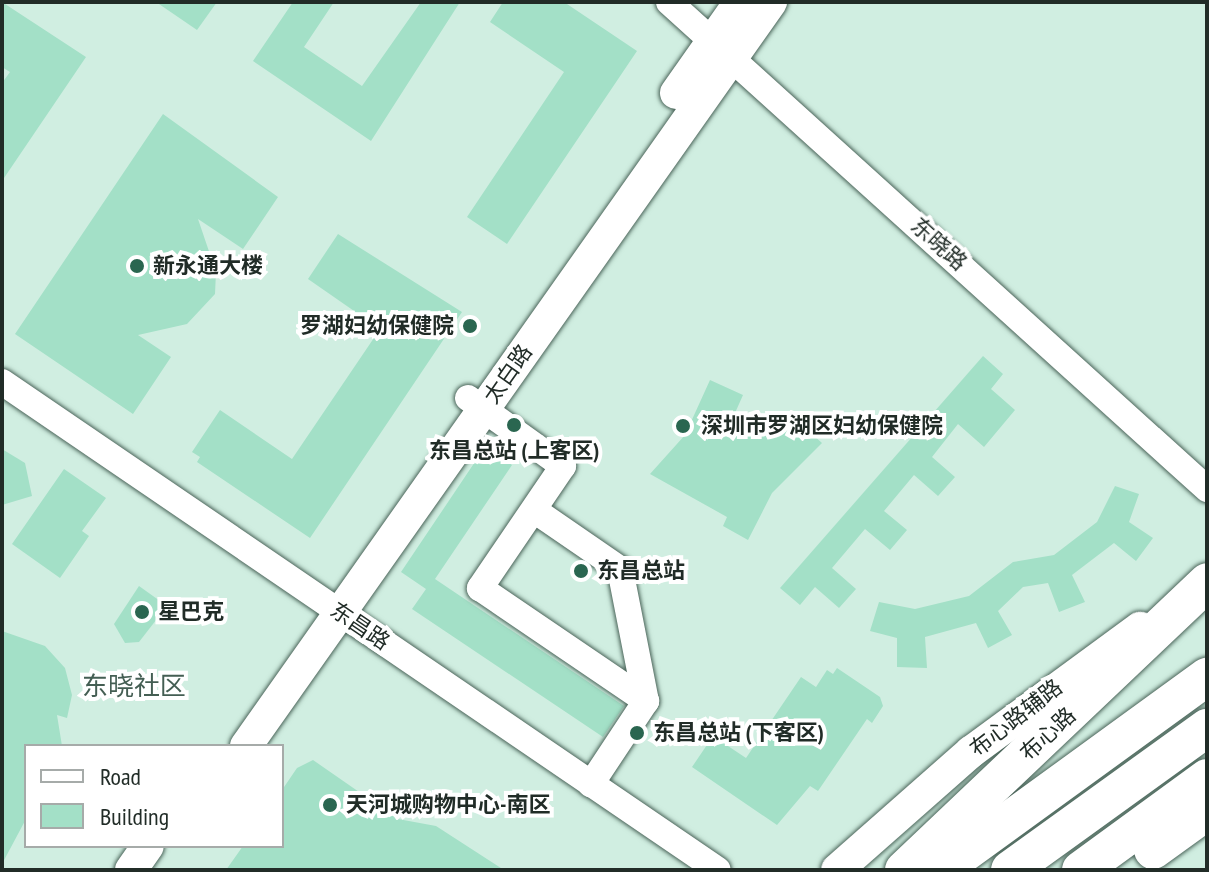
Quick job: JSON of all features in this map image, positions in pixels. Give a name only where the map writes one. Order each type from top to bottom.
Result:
[{"type":"highway","name":"布心路","points":[[904,870],[1201,588]]},
{"type":"highway","name":"布心路","points":[[941,870],[1207,677]]},
{"type":"highway","points":[[1010,870],[1207,728]]},
{"type":"highway","points":[[1081,870],[1207,778]]},
{"type":"highway","points":[[1124,870],[1207,811]]},
{"type":"main road","name":"太白路","points":[[247,744],[333,608],[721,48],[740,2]]},
{"type":"main road","name":"太白路","points":[[721,48],[771,2]]},
{"type":"main road","name":"布心路辅路","points":[[837,870],[971,752],[1201,588]]},
{"type":"main road","name":"太白路","points":[[224,744],[333,608]]},
{"type":"main road","points":[[131,870],[147,848]]},
{"type":"main road","points":[[156,870],[172,848]]},
{"type":"street","name":"东晓路","points":[[669,2],[1207,489]]},
{"type":"street","name":"东昌路","points":[[2,382],[718,870]]},
{"type":"street","points":[[476,404],[563,466],[480,588],[646,701]]},
{"type":"street","points":[[534,510],[620,569],[646,701],[591,784]]},
{"type":"building","points":[[2,2],[86,57],[2,181],[2,83],[10,72],[2,67]]},
{"type":"building","points":[[156,2],[217,2],[197,30]]},
{"type":"building","points":[[293,2],[334,2],[304,47],[362,86],[421,2],[460,2],[371,141],[253,61]]},
{"type":"building","points":[[503,2],[564,2],[637,51],[507,244],[467,217],[564,72],[490,22]]},
{"type":"building","name":"新永通大楼","points":[[163,114],[278,197],[243,249],[198,219],[216,272],[215,294],[187,324],[138,335],[171,357],[133,414],[15,334]]},
{"type":"building","points":[[338,234],[462,312],[310,538],[197,462],[200,457],[192,452],[220,410],[292,459],[380,329],[308,279]]},
{"type":"building","points":[[983,356],[1003,374],[991,389],[1015,410],[984,447],[958,424],[932,457],[955,477],[938,496],[914,475],[884,511],[907,530],[890,550],[865,529],[832,568],[856,589],[839,608],[815,587],[800,605],[780,588]]},
{"type":"building","points":[[710,380],[743,395],[735,413],[770,439],[793,417],[822,443],[772,493],[748,540],[723,526],[727,517],[650,474],[685,435]]},
{"type":"building","points":[[485,447],[512,465],[435,579],[624,706],[603,737],[412,609],[426,589],[401,572]]},
{"type":"building","points":[[2,449],[25,463],[32,496],[2,505]]},
{"type":"building","points":[[64,469],[106,498],[82,531],[89,536],[60,578],[12,544]]},
{"type":"building","points":[[1115,486],[1139,494],[1129,522],[1153,538],[1136,561],[1114,543],[1072,575],[1085,602],[1059,612],[1048,583],[1023,587],[998,611],[1012,635],[988,648],[976,623],[925,637],[927,668],[897,667],[897,638],[870,631],[879,602],[915,609],[969,596],[1013,562],[1054,555],[1097,522]]},
{"type":"building","name":"星巴克","points":[[139,586],[167,606],[139,642],[125,643],[114,624]]},
{"type":"building","points":[[2,631],[45,646],[65,668],[72,695],[67,718],[57,715],[62,744],[24,744],[24,823],[2,864]]},
{"type":"building","points":[[837,668],[880,697],[883,706],[872,723],[867,719],[818,791],[810,786],[777,825],[692,767],[713,736],[746,758],[801,677],[816,687],[827,670],[833,674]]},
{"type":"building","name":"天河城购物中心-南区","points":[[313,760],[398,819],[436,826],[504,870],[226,870],[242,848],[284,848],[284,787],[297,768]]},
{"type":"place","name":"新永通大楼","points":[[137,266]]},
{"type":"place","name":"罗湖妇幼保健院","points":[[470,326]]},
{"type":"place","name":"东昌总站 (上客区)","points":[[514,425]]},
{"type":"place","name":"深圳市罗湖区妇幼保健院","points":[[683,426]]},
{"type":"place","name":"东昌总站","points":[[581,571]]},
{"type":"place","name":"星巴克","points":[[142,612]]},
{"type":"place","name":"东昌总站 (下客区)","points":[[637,733]]},
{"type":"place","name":"天河城购物中心-南区","points":[[330,805]]},
{"type":"district","name":"东晓社区","points":[[134,686]]}]
